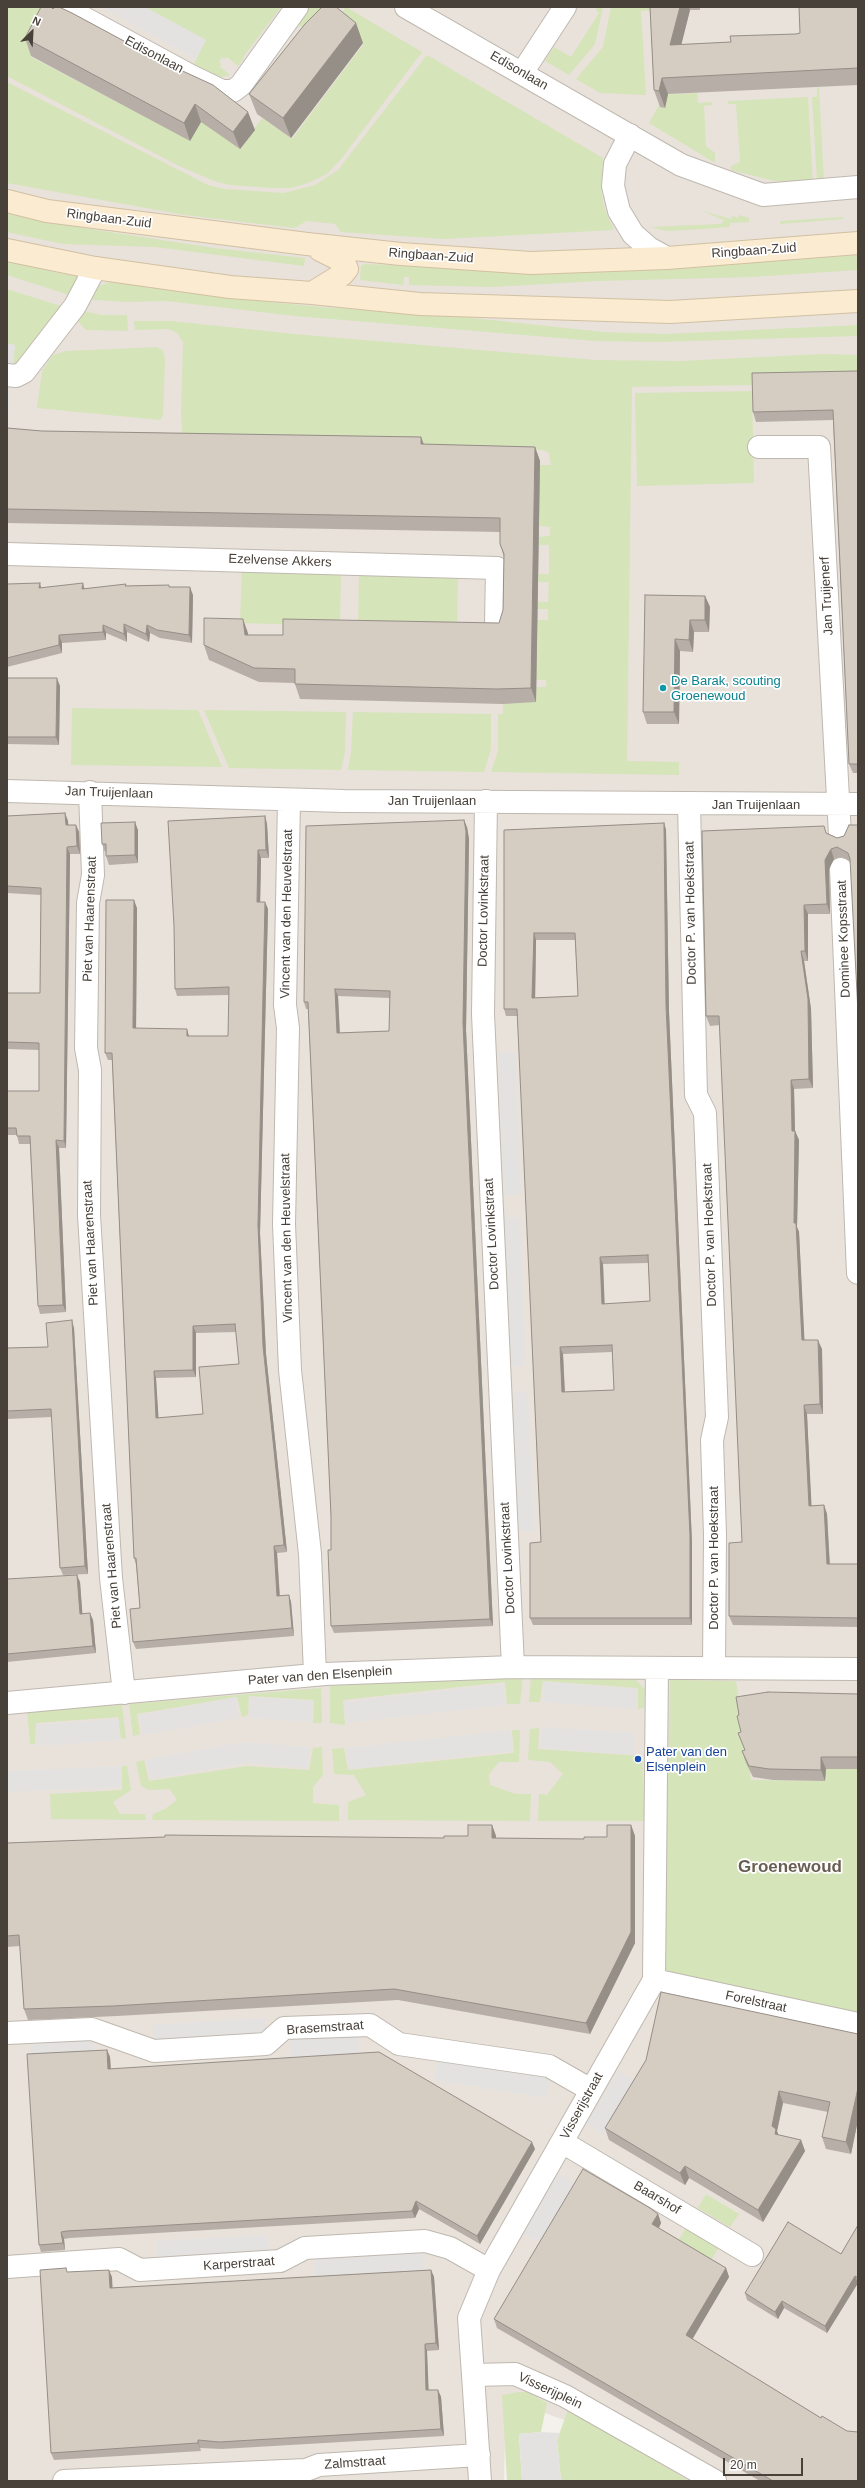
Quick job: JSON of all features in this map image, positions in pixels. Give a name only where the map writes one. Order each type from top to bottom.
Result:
[{"type":"main road","name":"Ringbaan-Zuid","points":[[7,201],[47,211],[306,244],[401,254],[531,263],[667,258],[858,243]]},
{"type":"main road","points":[[306,244],[344,262],[347,269],[338,278],[312,292]]},
{"type":"main road","points":[[7,250],[95,268],[230,287],[312,292],[420,304],[670,312],[858,301]]},
{"type":"street","name":"Edisonlaan","points":[[70,7],[73,12],[222,91],[233,91],[241,85],[297,7]]},
{"type":"street","name":"Edisonlaan","points":[[406,7],[681,165],[763,195],[858,187]]},
{"type":"street","points":[[522,73],[565,7]]},
{"type":"street","points":[[630,135],[615,164],[613,186],[619,211],[633,234],[649,248],[667,258]]},
{"type":"street","points":[[7,376],[16,376],[24,372],[74,306],[95,268]]},
{"type":"street","name":"Jan Truijenerf","points":[[759,447],[819,447],[848,804]]},
{"type":"street","name":"Ezelvense Akkers","points":[[7,554],[496,568],[496,624]]},
{"type":"street","name":"Jan Truijenlaan","points":[[7,791],[90,792],[289,800],[848,804]]},
{"type":"street","name":"Piet van Haarenstraat","points":[[90,792],[93,875],[88,910],[86,1048],[90,1070],[89,1215],[112,1578],[124,1693]]},
{"type":"street","name":"Vincent van den Heuvelstraat","points":[[289,800],[285,1005],[288,1028],[284,1224],[290,1370],[310,1554],[315,1674]]},
{"type":"street","name":"Doctor Lovinkstraat","points":[[486,801],[483,1014],[513,1667]]},
{"type":"street","name":"Doctor P. van Hoekstraat","points":[[689,804],[696,1095],[705,1113],[717,1418],[712,1440],[716,1535],[714,1667]]},
{"type":"street","points":[[840,835],[848,804]]},
{"type":"street","name":"Dominee Kopsstraat","points":[[841,869],[858,1273]]},
{"type":"street","name":"Pater van den Elsenplein","points":[[7,1703],[315,1674],[513,1667],[858,1669]]},
{"type":"street","name":"Visserijstraat","points":[[473,2375],[469,2318],[489,2270],[654,1980],[657,1828],[657,1668]]},
{"type":"street","name":"Forelstraat","points":[[654,1980],[858,2024]]},
{"type":"street","name":"Brasemstraat","points":[[7,2033],[92,2029],[154,2051],[266,2044],[284,2028],[370,2024],[399,2044],[549,2066],[591,2090]]},
{"type":"street","name":"Baarshof","points":[[562,2142],[752,2255]]},
{"type":"street","name":"Karperstraat","points":[[7,2267],[119,2259],[140,2270],[280,2261],[305,2248],[425,2241],[450,2248],[489,2270]]},
{"type":"street","name":"Visserijplein","points":[[473,2375],[515,2374],[558,2393],[716,2481]]},
{"type":"street","points":[[473,2375],[480,2481]]},
{"type":"street","name":"Zalmstraat","points":[[64,2481],[306,2470],[319,2465],[479,2455]]},
{"type":"shaded area","points":[[7,7],[858,7],[858,2481],[666,2481],[575,2424],[506,2399],[504,2481],[7,2481]]},
{"type":"shaded area","points":[[106,7],[145,7],[206,40],[196,59],[105,9]]},
{"type":"shaded area","points":[[7,344],[15,345],[9,411],[7,410]]},
{"type":"shaded area","points":[[498,1052],[515,1052],[521,1194],[504,1195]]},
{"type":"shaded area","points":[[520,1217],[526,1366],[510,1367],[504,1218]]},
{"type":"shaded area","points":[[528,1391],[534,1530],[518,1531],[512,1392]]},
{"type":"shaded area","points":[[544,1682],[637,1689],[635,1709],[543,1702]]},
{"type":"shaded area","points":[[503,1684],[505,1705],[347,1723],[344,1702]]},
{"type":"shaded area","points":[[236,1697],[239,1718],[143,1735],[139,1715]]},
{"type":"shaded area","points":[[250,1697],[313,1701],[311,1722],[249,1718]]},
{"type":"shaded area","points":[[119,1719],[120,1740],[38,1746],[36,1725]]},
{"type":"shaded area","points":[[542,1727],[635,1733],[634,1755],[541,1748]]},
{"type":"shaded area","points":[[510,1730],[512,1751],[349,1769],[347,1748]]},
{"type":"shaded area","points":[[245,1742],[310,1747],[307,1768],[246,1763],[150,1779],[147,1759]]},
{"type":"shaded area","points":[[121,1766],[122,1787],[7,1792],[7,1771]]},
{"type":"shaded area","points":[[265,2018],[267,2036],[154,2044],[153,2025]]},
{"type":"shaded area","points":[[358,2034],[359,2053],[291,2057],[290,2037]]},
{"type":"shaded area","points":[[94,2035],[94,2052],[30,2055],[30,2038]]},
{"type":"shaded area","points":[[438,2059],[549,2078],[546,2098],[434,2080]]},
{"type":"shaded area","points":[[618,2071],[635,2082],[604,2134],[586,2124]]},
{"type":"shaded area","points":[[559,2173],[576,2184],[541,2243],[523,2233]]},
{"type":"shaded area","points":[[268,2235],[269,2252],[157,2259],[156,2241]]},
{"type":"shaded area","points":[[424,2251],[425,2270],[315,2276],[314,2257]]},
{"type":"shaded area","points":[[541,2432],[560,2433],[557,2441],[561,2481],[522,2481],[519,2434]]},
{"type":"green space","points":[[7,7],[56,7],[31,57],[140,114],[194,133],[201,120],[240,149],[262,118],[292,139],[364,44],[336,21],[346,7],[422,52],[341,159],[327,174],[308,183],[292,188],[230,185],[214,181],[177,165],[7,76]]},
{"type":"green space","points":[[145,7],[281,7],[243,57],[244,58],[238,66],[227,57],[225,59],[222,57],[219,62],[221,64],[220,67],[230,75],[221,77],[211,76],[194,64],[206,40]]},
{"type":"green space","points":[[308,7],[334,7],[310,33],[296,23]]},
{"type":"green space","points":[[597,7],[603,7],[595,44],[569,75],[545,61],[554,47],[571,57],[599,13],[596,10]]},
{"type":"green space","points":[[611,7],[655,7],[655,10],[641,11],[646,95],[600,93],[576,79],[603,47]]},
{"type":"green space","points":[[427,55],[603,158],[601,191],[605,210],[614,230],[443,239],[341,232],[335,224],[307,221],[294,228],[185,215],[7,183],[7,82],[208,185],[225,189],[284,193],[315,185],[338,170]]},
{"type":"green space","points":[[817,87],[819,87],[824,182],[817,183],[812,97],[817,97]]},
{"type":"green space","points":[[697,93],[698,103],[712,102],[712,105],[704,106],[706,146],[715,153],[715,163],[649,123],[659,105],[659,95]]},
{"type":"green space","points":[[808,97],[813,183],[774,181],[731,170],[731,166],[740,162],[736,104],[728,104],[728,101]]},
{"type":"green space","points":[[702,211],[731,219],[732,216],[738,218],[739,215],[749,218],[749,222],[730,223],[730,227],[666,231],[651,227],[721,224],[724,220]]},
{"type":"green space","points":[[7,213],[83,228],[214,248],[305,258],[304,266],[155,247],[63,244],[7,232]]},
{"type":"green space","points":[[843,217],[843,219],[780,224],[781,221]]},
{"type":"green space","points":[[858,255],[858,270],[752,277],[599,281],[492,287],[409,285],[409,277],[404,277],[403,285],[360,280],[361,266],[365,264],[460,268],[680,268]]},
{"type":"green space","points":[[7,261],[81,277],[69,295],[7,275]]},
{"type":"green space","points":[[113,281],[222,297],[320,307],[454,316],[603,332],[666,334],[858,325],[858,336],[656,342],[595,341],[295,316],[167,301],[125,302],[83,299],[96,287]]},
{"type":"green space","points":[[7,289],[64,307],[20,363],[13,366],[15,345],[7,344]]},
{"type":"green space","points":[[78,310],[102,315],[127,315],[128,331],[86,330],[77,320]]},
{"type":"green space","points":[[134,321],[171,321],[294,334],[596,360],[680,361],[822,354],[858,355],[858,380],[754,385],[632,387],[627,761],[679,762],[679,775],[491,772],[498,751],[498,714],[503,714],[503,702],[536,702],[536,687],[546,687],[546,680],[536,680],[537,620],[548,620],[548,609],[537,609],[538,602],[548,602],[549,582],[538,582],[538,574],[549,574],[549,545],[539,545],[539,537],[550,536],[550,527],[539,526],[539,465],[551,465],[549,453],[544,450],[183,448],[181,412],[183,342],[177,333],[168,329],[135,330]]},
{"type":"green space","points":[[157,347],[163,351],[165,359],[163,415],[160,420],[37,408],[42,371],[53,355],[66,351]]},
{"type":"green space","points":[[752,391],[754,483],[637,486],[635,393]]},
{"type":"green space","points":[[242,569],[341,572],[340,626],[240,623]]},
{"type":"green space","points":[[359,572],[458,575],[457,628],[358,625]]},
{"type":"green space","points":[[72,708],[198,710],[222,767],[71,765]]},
{"type":"green space","points":[[204,710],[346,712],[345,752],[341,770],[229,768]]},
{"type":"green space","points":[[353,712],[491,714],[491,749],[484,772],[348,770],[351,752]]},
{"type":"green space","points":[[523,1676],[520,1704],[507,1704],[505,1682],[343,1700],[345,1725],[330,1723],[330,1686]]},
{"type":"green space","points":[[531,1677],[634,1678],[645,1690],[644,1708],[638,1709],[638,1688],[543,1681],[540,1702],[529,1702]]},
{"type":"green space","points":[[670,1680],[736,1681],[751,1780],[825,1781],[826,1769],[858,1769],[858,2015],[664,1971]]},
{"type":"green space","points":[[321,1688],[322,1723],[313,1723],[314,1700],[249,1696],[248,1715],[242,1717],[237,1697],[137,1714],[140,1734],[133,1736],[129,1704]]},
{"type":"green space","points":[[122,1705],[126,1738],[121,1739],[118,1717],[36,1723],[35,1744],[30,1744],[27,1710]]},
{"type":"green space","points":[[539,1728],[538,1749],[642,1756],[645,1821],[538,1821],[539,1794],[547,1795],[563,1774],[550,1762],[528,1760],[530,1729]]},
{"type":"green space","points":[[512,1730],[520,1730],[519,1762],[499,1762],[489,1774],[490,1785],[516,1794],[531,1794],[530,1821],[348,1820],[348,1802],[366,1795],[354,1775],[334,1774],[332,1749],[344,1748],[348,1770],[514,1753]]},
{"type":"green space","points":[[322,1747],[323,1775],[313,1787],[313,1803],[339,1805],[339,1821],[152,1820],[153,1814],[165,1809],[177,1800],[170,1789],[149,1790],[141,1786],[136,1762],[144,1760],[149,1781],[247,1766],[309,1770],[313,1748]]},
{"type":"green space","points":[[122,1766],[127,1766],[131,1790],[113,1802],[120,1814],[145,1814],[146,1820],[51,1819],[50,1794],[122,1790]]},
{"type":"green space","points":[[706,2194],[739,2214],[730,2227],[698,2208]]},
{"type":"green space","points":[[686,2228],[719,2247],[710,2261],[678,2241]]},
{"type":"green space","points":[[527,2392],[547,2403],[541,2432],[519,2434],[522,2481],[507,2481],[502,2395]]},
{"type":"green space","points":[[568,2410],[689,2481],[561,2481],[557,2440]]},
{"type":"building","points":[[41,7],[51,7],[53,9],[55,7],[59,7],[72,13],[161,61],[213,85],[248,112],[233,132],[195,104],[184,123],[25,38]]},
{"type":"building","points":[[322,7],[336,7],[356,23],[283,118],[249,94],[305,24]]},
{"type":"building","points":[[650,7],[680,7],[670,45],[731,42],[730,36],[796,34],[800,33],[799,7],[858,7],[858,68],[662,78],[659,91],[654,90]]},
{"type":"building","points":[[858,371],[858,764],[849,764],[833,410],[753,412],[752,373]]},
{"type":"building","points":[[7,428],[42,431],[421,437],[421,444],[535,447],[531,688],[497,689],[295,684],[295,669],[254,668],[204,645],[204,618],[243,619],[245,635],[283,635],[283,619],[499,623],[503,610],[504,554],[500,544],[500,518],[7,509]]},
{"type":"building","points":[[40,583],[39,588],[83,583],[82,589],[126,584],[125,586],[169,585],[169,587],[190,587],[189,635],[157,630],[147,625],[146,634],[124,624],[124,634],[103,625],[103,632],[59,635],[59,645],[7,658],[7,584]]},
{"type":"building","name":"De Barak, scouting Groenewoud","points":[[645,595],[705,596],[705,620],[690,620],[689,640],[675,639],[674,712],[643,712]]},
{"type":"building","points":[[7,678],[57,678],[56,737],[7,737]]},
{"type":"building","points":[[65,813],[66,825],[76,825],[77,846],[67,847],[64,1141],[56,1140],[63,1305],[38,1306],[30,1136],[17,1136],[16,1128],[7,1128],[7,1091],[39,1091],[39,1043],[7,1042],[7,993],[40,993],[41,888],[7,886],[7,816]]},
{"type":"building","points":[[265,816],[266,850],[258,850],[257,902],[265,902],[258,1225],[263,1346],[284,1545],[274,1546],[277,1596],[289,1595],[292,1628],[133,1642],[130,1609],[140,1608],[136,1558],[134,1558],[112,1053],[105,1053],[106,900],[134,900],[133,1028],[187,1029],[187,1036],[228,1036],[229,987],[175,989],[174,926],[168,821]],"holes":[[[235,1324],[239,1364],[199,1367],[203,1414],[156,1418],[154,1371],[193,1370],[193,1326]]]},
{"type":"building","points":[[464,820],[466,831],[463,1023],[490,1619],[331,1626],[328,1550],[331,1550],[331,1516],[308,1002],[304,1002],[306,826]],"holes":[[[335,989],[390,991],[389,1031],[337,1033]]]},
{"type":"building","points":[[135,822],[135,855],[106,856],[106,844],[102,844],[101,823]]},
{"type":"building","points":[[664,823],[666,1005],[690,1536],[690,1618],[530,1618],[530,1543],[541,1542],[517,1009],[504,1009],[504,830]],"holes":[[[534,933],[575,933],[578,996],[532,998]],[[648,1255],[650,1301],[602,1304],[600,1257]],[[612,1345],[614,1390],[562,1392],[560,1347]]]},
{"type":"building","points":[[849,825],[858,825],[858,1012],[850,859],[848,853],[837,847],[831,849],[825,860],[827,904],[804,905],[805,951],[801,951],[808,999],[809,1079],[791,1080],[792,1131],[795,1131],[794,1223],[796,1223],[802,1340],[818,1340],[820,1404],[804,1405],[809,1506],[824,1505],[827,1564],[858,1564],[858,1618],[729,1616],[729,1543],[742,1542],[719,1016],[706,1016],[702,831],[824,826],[826,833],[837,838],[844,836]]},
{"type":"building","points":[[72,1320],[85,1566],[60,1568],[51,1409],[7,1411],[7,1348],[48,1347],[46,1323]]},
{"type":"building","points":[[77,1575],[80,1614],[90,1613],[93,1646],[7,1654],[7,1579]]},
{"type":"building","points":[[768,1692],[858,1694],[858,1757],[821,1757],[821,1770],[769,1769],[749,1766],[742,1751],[745,1750],[738,1733],[741,1732],[737,1716],[739,1715],[736,1697]]},
{"type":"building","points":[[468,1825],[492,1825],[492,1838],[584,1839],[584,1837],[607,1837],[607,1825],[631,1825],[631,1932],[586,2023],[394,1989],[113,2006],[24,2009],[19,1935],[7,1936],[7,1843],[165,1837],[165,1835],[444,1838],[444,1836],[468,1836]]},
{"type":"building","points":[[661,1992],[858,2034],[858,2088],[846,2142],[822,2137],[830,2102],[779,2091],[772,2126],[776,2129],[775,2134],[801,2140],[758,2210],[685,2166],[680,2173],[605,2128],[646,2060]]},
{"type":"building","points":[[107,2050],[108,2069],[379,2052],[532,2142],[477,2236],[416,2201],[412,2211],[67,2231],[61,2232],[63,2243],[39,2245],[27,2054]]},
{"type":"building","points":[[583,2169],[650,2208],[658,2214],[652,2224],[726,2268],[686,2335],[821,2418],[822,2416],[847,2431],[858,2432],[858,2481],[773,2481],[494,2319]]},
{"type":"building","points":[[788,2222],[841,2254],[858,2225],[858,2278],[855,2276],[825,2326],[782,2301],[775,2312],[745,2293]]},
{"type":"building","points":[[66,2268],[67,2272],[109,2270],[110,2288],[431,2270],[436,2343],[425,2344],[426,2390],[438,2390],[441,2429],[219,2442],[198,2440],[198,2443],[51,2453],[40,2270]]},
{"type":"place","name":"De Barak, scouting Groenewoud","points":[[663,688]]},
{"type":"place","name":"Pater van den Elsenplein","points":[[638,1759]]},
{"type":"district","name":"Groenewoud","points":[[790,1867]]}]
